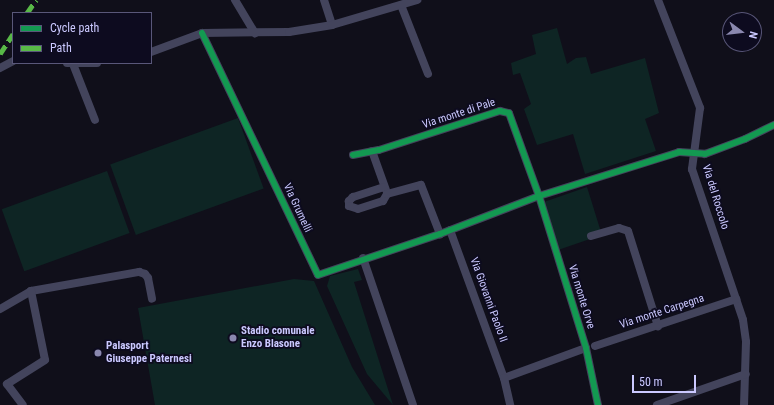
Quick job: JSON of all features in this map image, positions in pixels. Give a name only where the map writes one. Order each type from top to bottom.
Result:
[{"type":"street","points":[[235,0],[255,32]]},
{"type":"street","points":[[324,0],[332,25]]},
{"type":"street","points":[[152,52],[202,33],[289,32],[332,25],[417,0]]},
{"type":"street","name":"Via del Roccolo","points":[[658,0],[700,108],[692,169],[743,320],[746,374],[744,405]]},
{"type":"street","points":[[401,5],[428,74]]},
{"type":"street","name":"Via Grumelli","points":[[202,33],[318,275],[363,258],[440,234],[539,196],[678,152],[694,151],[705,154],[745,139],[774,125]]},
{"type":"street","points":[[0,68],[12,62]]},
{"type":"street","points":[[70,64],[94,120]]},
{"type":"street","name":"Via monte di Pale","points":[[352,155],[372,151],[506,110],[509,113],[539,196]]},
{"type":"street","points":[[372,151],[386,191],[421,185],[440,234]]},
{"type":"street","name":"Via monte Orve","points":[[539,196],[586,348],[598,405]]},
{"type":"street","points":[[591,236],[619,228],[628,231],[658,326]]},
{"type":"street","name":"Via Giovanni Paolo II","points":[[450,230],[504,378],[510,405]]},
{"type":"street","points":[[363,258],[413,405]]},
{"type":"street","points":[[0,309],[31,291],[139,272],[145,274],[148,278],[152,299]]},
{"type":"street","points":[[23,405],[7,384],[45,360],[31,291]]},
{"type":"street","name":"Via monte Carpegna","points":[[595,346],[736,299]]},
{"type":"street","points":[[504,378],[586,348]]},
{"type":"street","points":[[658,405],[746,374]]},
{"type":"green space","points":[[557,28],[567,64],[576,58],[586,57],[591,74],[645,58],[659,113],[645,119],[656,151],[585,174],[573,134],[537,145],[524,109],[531,104],[520,73],[513,75],[511,63],[536,54],[532,35]]},
{"type":"green space","points":[[238,118],[264,188],[136,235],[110,165]]},
{"type":"green space","points":[[107,171],[130,233],[24,271],[2,209]]},
{"type":"green space","points":[[587,187],[601,232],[590,239],[558,250],[544,202]]},
{"type":"green space","points":[[358,269],[362,280],[354,282],[393,405],[367,374],[327,286],[330,276]]},
{"type":"green space","name":"Stadio comunale Enzo Blasone","points":[[294,279],[314,281],[352,367],[375,405],[155,405],[138,308]]},
{"type":"marked path","points":[[28,12],[36,0]]},
{"type":"marked path","points":[[0,54],[12,36]]},
{"type":"cycle path","points":[[202,33],[318,275],[440,234],[539,196],[679,152],[705,154],[745,139],[774,125]]},
{"type":"cycle path","points":[[353,155],[379,150],[500,111],[509,113],[539,196],[586,348],[598,405]]},
{"type":"place","name":"Stadio comunale Enzo Blasone","points":[[233,338]]},
{"type":"place","name":"Palasport Giuseppe Paternesi","points":[[98,353]]}]
